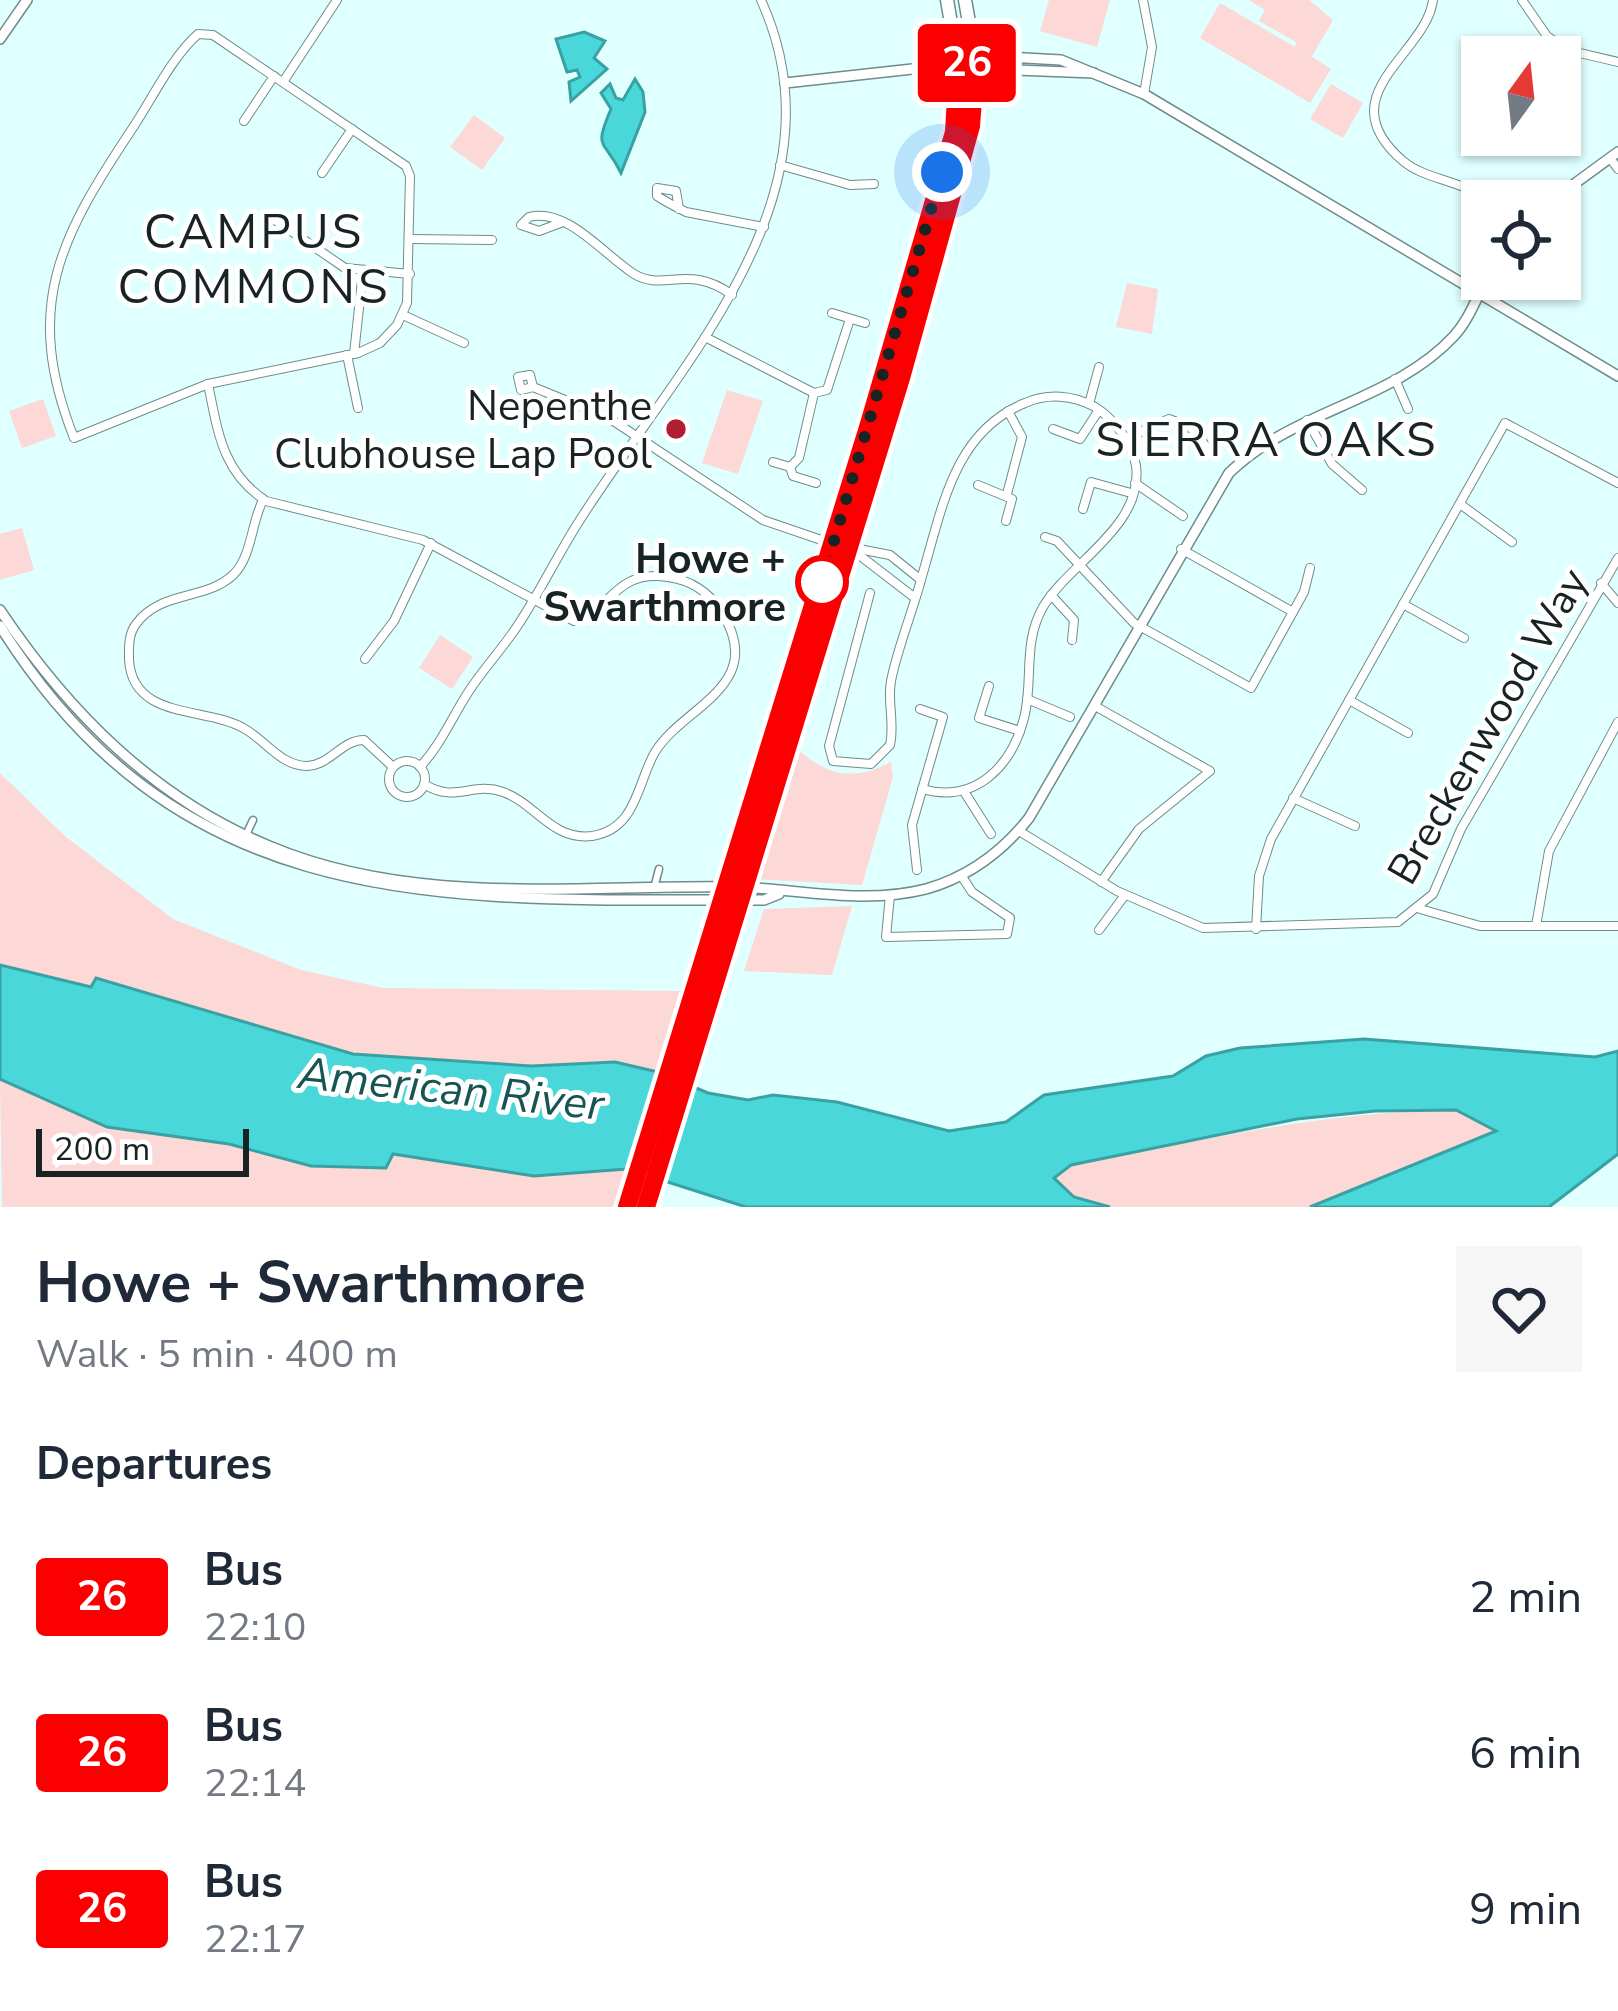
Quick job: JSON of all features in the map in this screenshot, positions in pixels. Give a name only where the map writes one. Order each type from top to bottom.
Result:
[{"type":"main road","points":[[627,1207],[833,544],[952,140],[958,64],[947,0]]},
{"type":"main road","points":[[646,1207],[849,547],[971,126],[976,62],[965,0]]},
{"type":"street","points":[[0,39],[26,0]]},
{"type":"street","points":[[244,122],[337,0]]},
{"type":"street","points":[[420,766],[438,748],[470,690],[535,599],[636,436],[733,295],[764,227],[781,165],[785,83],[778,42],[761,0]]},
{"type":"street","points":[[1144,0],[1152,47],[1144,94]]},
{"type":"street","points":[[1432,0],[1424,31],[1388,67],[1380,82],[1377,116],[1393,151],[1408,165],[1461,184]]},
{"type":"street","points":[[1522,0],[1547,36],[1567,50],[1618,62]]},
{"type":"street","points":[[213,35],[278,79],[409,171],[410,274],[403,315],[380,343],[351,355],[208,384],[74,438],[51,363],[48,326],[54,274],[82,205],[195,37],[213,35]]},
{"type":"street","points":[[785,83],[976,62],[987,56],[1061,60],[1144,94],[1461,283]]},
{"type":"street","points":[[322,173],[352,129]]},
{"type":"street","points":[[1580,180],[1614,155],[1618,169]]},
{"type":"street","points":[[781,165],[850,185],[874,184]]},
{"type":"street","points":[[680,209],[764,227]]},
{"type":"street","points":[[266,214],[334,262],[363,271],[410,274]]},
{"type":"street","points":[[562,222],[539,231],[521,226],[523,219],[538,214],[562,222],[635,275],[650,280],[695,276],[733,295]]},
{"type":"street","points":[[410,239],[493,240]]},
{"type":"street","points":[[358,408],[351,355],[363,271]]},
{"type":"street","points":[[5,626],[123,756],[191,806],[246,835],[326,866],[384,879],[463,887],[771,888],[779,893],[890,895],[961,875],[1019,831],[1095,706],[1180,549],[1229,473],[1262,445],[1307,418],[1395,379],[1455,335],[1475,300]]},
{"type":"street","points":[[1489,300],[1618,376]]},
{"type":"street","points":[[832,314],[865,322]]},
{"type":"street","points":[[403,315],[464,343]]},
{"type":"street","points":[[705,337],[814,393],[827,390],[850,319]]},
{"type":"street","points":[[1053,429],[1080,439],[1094,407],[1100,367]]},
{"type":"street","points":[[1395,379],[1408,409]]},
{"type":"street","points":[[208,384],[226,460],[263,500],[431,543],[577,622],[634,580],[658,576],[692,584],[712,599],[729,627],[732,658],[725,682],[708,706],[661,743],[634,806],[600,833],[582,836],[556,829],[496,790],[446,796],[424,784],[420,766]]},
{"type":"street","points":[[533,387],[596,411],[763,520],[833,544],[890,555],[921,580]]},
{"type":"street","points":[[790,467],[799,458],[814,393]]},
{"type":"street","points":[[870,593],[829,746],[832,761],[844,766],[871,764],[890,745],[891,682],[915,598],[960,459],[986,427],[1008,411],[1053,396],[1094,407],[1124,439],[1136,466],[1134,488],[1108,536],[1051,596],[1029,646],[1020,731],[991,777],[965,793],[922,789]]},
{"type":"street","points":[[1007,494],[1022,437],[1008,411]]},
{"type":"street","points":[[1307,418],[1332,464],[1362,490]]},
{"type":"street","points":[[1124,439],[1169,419],[1190,428],[1209,450]]},
{"type":"street","points":[[1256,929],[1261,866],[1293,798],[1505,423],[1618,483]]},
{"type":"street","points":[[772,462],[790,467]]},
{"type":"street","points":[[790,467],[794,476],[816,483]]},
{"type":"street","points":[[1083,509],[1091,482],[1134,488],[1183,516]]},
{"type":"street","points":[[978,485],[1012,499],[1006,521]]},
{"type":"street","points":[[263,500],[252,520],[244,560],[233,575],[170,598],[137,622],[129,641],[135,681],[168,709],[227,721],[296,764],[315,765],[347,743],[364,740],[393,767]]},
{"type":"street","points":[[1460,504],[1512,542]]},
{"type":"street","points":[[1045,537],[1058,541],[1140,626],[1251,688],[1293,612],[1310,568]]},
{"type":"street","points":[[365,659],[388,630],[431,543]]},
{"type":"street","points":[[849,547],[915,598]]},
{"type":"street","points":[[1180,549],[1293,612]]},
{"type":"street","name":"Breckenwood Way","points":[[1019,831],[1101,882],[1184,923],[1256,929],[1378,927],[1420,909],[1618,558]]},
{"type":"street","points":[[1601,583],[1618,603]]},
{"type":"street","points":[[1051,596],[1074,620],[1072,640]]},
{"type":"street","points":[[1403,604],[1464,638]]},
{"type":"street","points":[[0,610],[5,626],[59,709],[134,780],[210,828],[287,862],[445,896],[770,900],[779,893]]},
{"type":"street","points":[[5,626],[22,617]]},
{"type":"street","points":[[989,686],[979,718],[1020,731]]},
{"type":"street","points":[[1027,699],[1070,717]]},
{"type":"street","points":[[1349,700],[1408,733]]},
{"type":"street","points":[[1095,706],[1210,771],[1139,829],[1101,882]]},
{"type":"street","points":[[917,870],[912,825],[944,717],[920,709]]},
{"type":"street","points":[[1536,926],[1549,851],[1618,722]]},
{"type":"street","points":[[420,766],[406,761],[393,767],[389,779],[398,794],[410,796],[424,784]]},
{"type":"street","points":[[965,793],[991,834]]},
{"type":"street","points":[[1293,798],[1354,826]]},
{"type":"street","points":[[246,835],[254,820]]},
{"type":"street","points":[[654,888],[659,869]]},
{"type":"street","points":[[890,895],[886,937],[1007,934],[1010,918],[972,892],[961,875]]},
{"type":"street","points":[[1099,930],[1125,895]]},
{"type":"street","points":[[1420,909],[1469,925],[1618,926]]},
{"type":"shaded area","points":[[1049,0],[1110,0],[1097,47],[1040,31]]},
{"type":"shaded area","points":[[1249,0],[1309,0],[1333,20],[1312,56],[1306,53],[1331,69],[1310,103],[1200,38],[1220,3],[1295,47],[1296,42],[1259,21],[1265,10]]},
{"type":"shaded area","points":[[1331,84],[1363,103],[1343,138],[1310,119]]},
{"type":"shaded area","points":[[474,115],[505,138],[482,170],[450,147]]},
{"type":"shaded area","points":[[1127,283],[1158,289],[1152,334],[1116,327]]},
{"type":"shaded area","points":[[727,390],[763,401],[738,474],[702,463]]},
{"type":"shaded area","points":[[43,399],[56,436],[22,448],[9,411]]},
{"type":"shaded area","points":[[22,528],[34,570],[0,580],[0,534]]},
{"type":"shaded area","points":[[440,635],[473,657],[452,689],[419,668]]},
{"type":"shaded area","points":[[796,748],[819,765],[841,773],[864,772],[891,762],[893,777],[862,885],[753,879]]},
{"type":"shaded area","points":[[0,773],[66,837],[173,919],[301,970],[383,988],[683,991],[658,1072],[615,1062],[531,1066],[353,1054],[186,1008],[125,985],[91,988],[0,965]]},
{"type":"shaded area","points":[[852,906],[832,975],[744,971],[764,909]]},
{"type":"shaded area","points":[[0,1079],[107,1127],[229,1144],[311,1166],[392,1154],[534,1176],[627,1169],[616,1207],[2,1207]]},
{"type":"shaded area","points":[[1456,1110],[1498,1131],[1316,1207],[1110,1207],[1073,1197],[1054,1179],[1070,1165],[1262,1129]]},
{"type":"water","points":[[584,32],[605,41],[594,58],[607,69],[571,101],[569,82],[580,77],[577,70],[567,72],[556,39]]},
{"type":"water","points":[[635,79],[643,92],[645,112],[621,173],[603,144],[611,109],[601,93],[610,84],[616,98],[623,100]]},
{"type":"water","name":"American River","points":[[0,965],[91,987],[96,978],[353,1054],[531,1066],[615,1062],[658,1072],[708,1093],[748,1100],[773,1095],[837,1102],[949,1131],[1006,1122],[1044,1095],[1173,1076],[1206,1056],[1240,1048],[1364,1039],[1595,1057],[1618,1051],[1618,1154],[1549,1207],[1310,1207],[1496,1131],[1456,1110],[1297,1119],[1071,1165],[1054,1178],[1074,1197],[1110,1207],[746,1207],[627,1169],[534,1176],[393,1154],[386,1168],[311,1166],[229,1144],[107,1127],[0,1079]]},
{"type":"bus line","name":"26","points":[[627,1207],[809,623],[954,132],[958,64],[976,62],[971,126],[901,378],[646,1207]]},
{"type":"place","name":"Nepenthe Clubhouse Lap Pool","points":[[676,429]]},
{"type":"place","name":"Howe + Swarthmore","points":[[822,582]]},
{"type":"district","name":"CAMPUS COMMONS","points":[[254,258]]},
{"type":"district","name":"SIERRA OAKS","points":[[1267,439]]},
{"type":"route","points":[[822,582],[942,172]]}]
